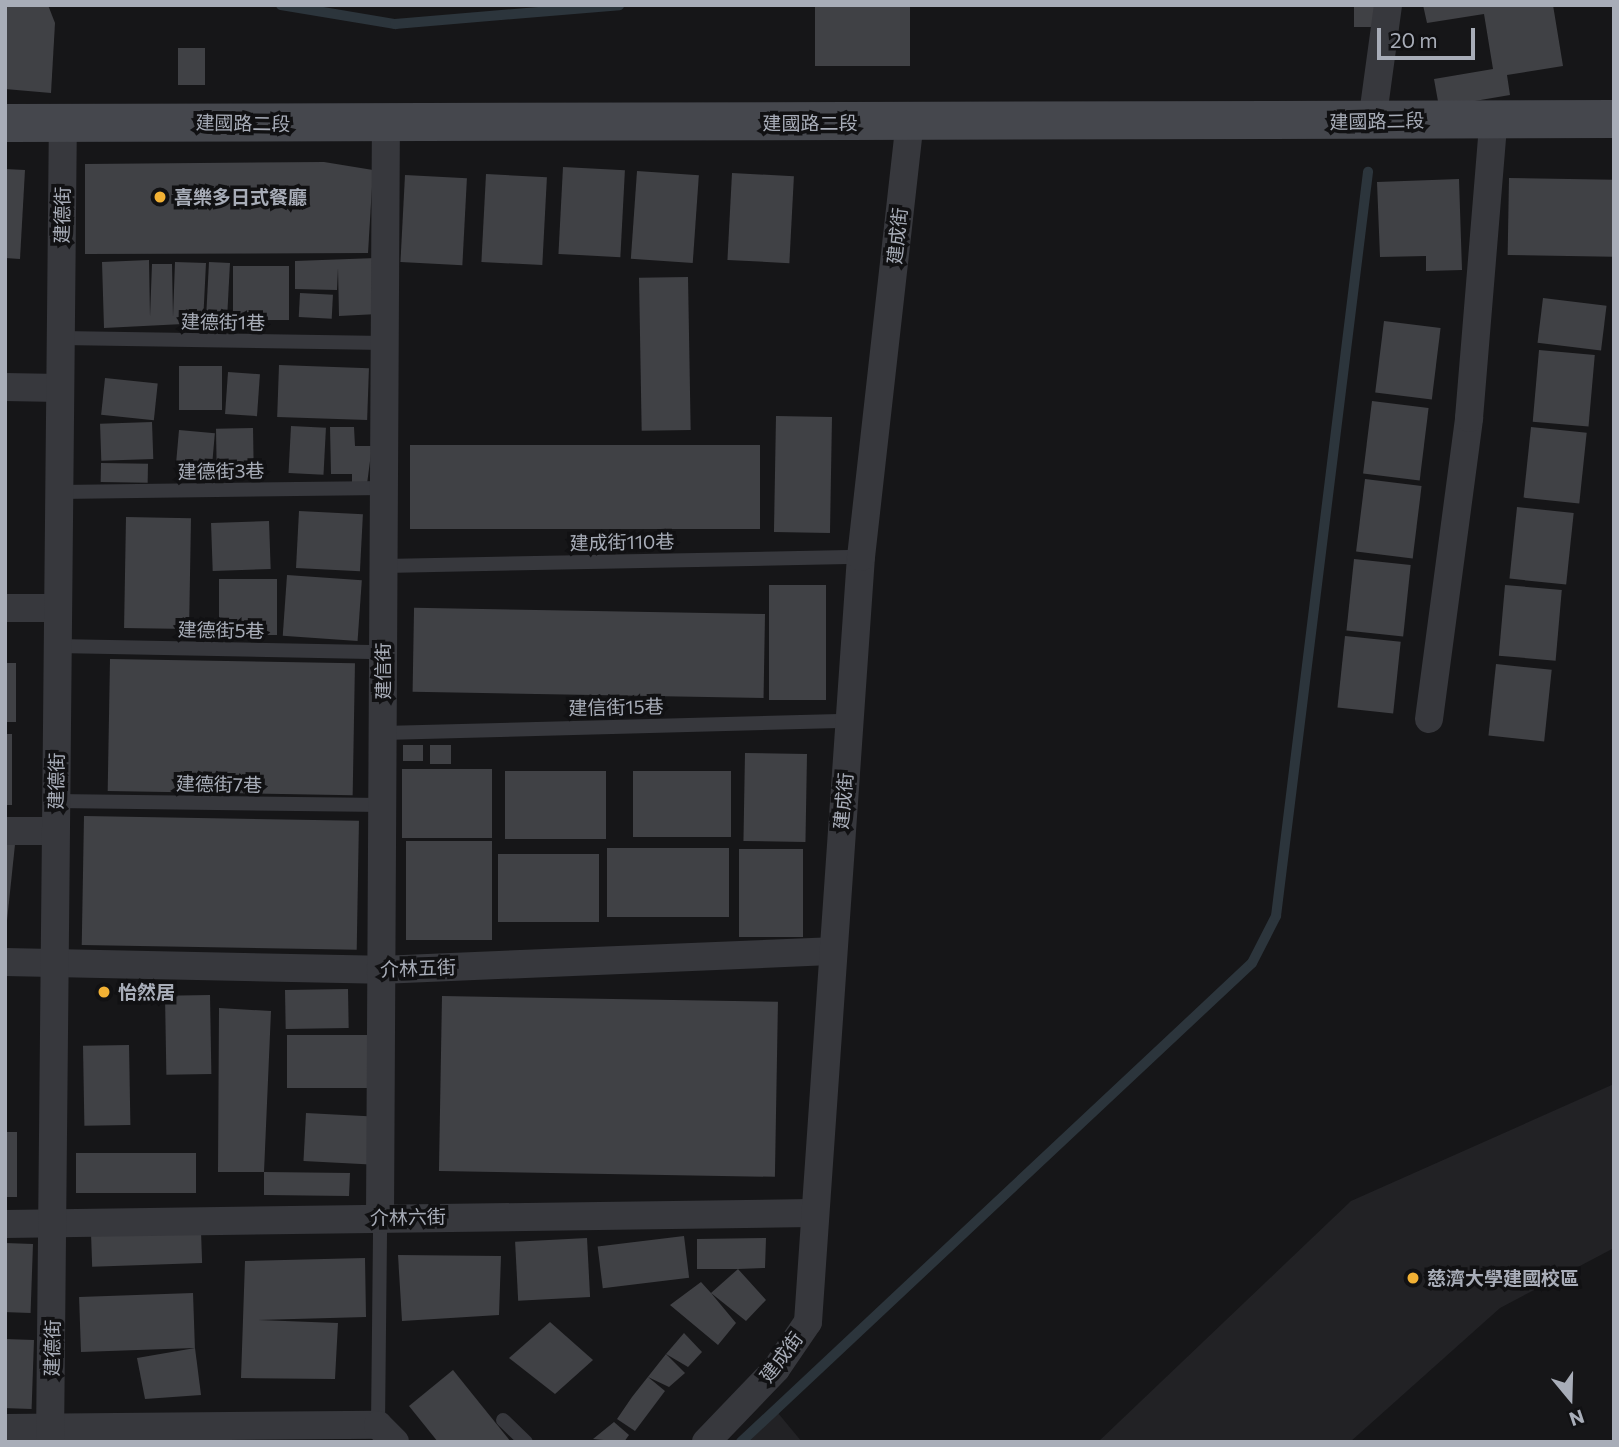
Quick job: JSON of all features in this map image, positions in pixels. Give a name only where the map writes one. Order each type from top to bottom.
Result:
[{"type":"street","points":[[1372,122],[1388,5]]},
{"type":"street","points":[[1429,719],[1469,418],[1494,117]]},
{"type":"street","name":"建國路二段","points":[[5,123],[1372,122],[1494,117],[1614,119]]},
{"type":"street","name":"建德街","points":[[50,1435],[58,961],[55,608],[63,121]]},
{"type":"street","name":"建成街","points":[[706,1442],[776,1369],[808,1322],[811,1213],[861,557],[910,123]]},
{"type":"street","name":"建信街","points":[[380,1217],[386,124]]},
{"type":"street","points":[[5,387],[60,388]]},
{"type":"street","points":[[5,608],[55,608]]},
{"type":"street","points":[[5,831],[55,831]]},
{"type":"street","name":"介林五街","points":[[5,962],[58,961],[380,970],[831,950]]},
{"type":"street","name":"介林六街","points":[[5,1224],[811,1213]]},
{"type":"street","points":[[5,1428],[50,1435],[387,1433]]},
{"type":"lane","name":"建德街1巷","points":[[61,338],[385,343]]},
{"type":"lane","name":"建德街3巷","points":[[59,492],[384,488]]},
{"type":"lane","name":"建成街110巷","points":[[384,566],[861,557]]},
{"type":"lane","name":"建德街5巷","points":[[57,646],[383,652]]},
{"type":"lane","name":"建信街15巷","points":[[383,733],[849,721]]},
{"type":"lane","name":"建德街7巷","points":[[56,801],[383,805]]},
{"type":"lane","points":[[380,1217],[387,1433]]},
{"type":"lane","points":[[503,1420],[527,1442]]},
{"type":"shaded area","name":"慈濟大學建國校區","points":[[1614,1084],[1614,1248],[1500,1308],[1350,1442],[1098,1442],[1351,1201]]},
{"type":"shaded area","points":[[778,1413],[802,1442],[748,1442]]},
{"type":"building","points":[[5,5],[48,5],[55,23],[51,93],[5,89]]},
{"type":"building","points":[[815,5],[910,5],[910,66],[815,66]]},
{"type":"building","points":[[1354,5],[1383,5],[1383,27],[1354,27]]},
{"type":"building","points":[[1423,5],[1553,5],[1563,66],[1507,75],[1510,95],[1439,107],[1434,79],[1493,69],[1484,14],[1427,23]]},
{"type":"building","points":[[178,48],[205,48],[205,85],[178,85]]},
{"type":"building","points":[[324,162],[373,170],[368,253],[85,254],[85,164]]},
{"type":"building","points":[[563,167],[625,170],[620,257],[558,254]]},
{"type":"building","points":[[5,169],[25,170],[20,259],[5,258]]},
{"type":"building","points":[[637,171],[699,175],[693,263],[631,259]]},
{"type":"building","points":[[732,173],[794,176],[789,263],[727,260]]},
{"type":"building","points":[[486,174],[547,177],[542,265],[481,262]]},
{"type":"building","points":[[405,175],[467,178],[462,265],[400,262]]},
{"type":"building","points":[[1509,178],[1614,180],[1613,257],[1508,255]]},
{"type":"building","points":[[1459,179],[1462,270],[1426,271],[1426,256],[1380,257],[1377,182]]},
{"type":"building","points":[[376,258],[378,314],[339,316],[338,268],[337,290],[295,289],[295,261]]},
{"type":"building","points":[[149,260],[150,317],[152,264],[172,264],[173,317],[175,262],[206,263],[203,323],[104,328],[102,262]]},
{"type":"building","points":[[209,262],[230,263],[227,324],[206,323]]},
{"type":"building","points":[[233,266],[289,266],[289,320],[233,320]]},
{"type":"building","points":[[688,277],[691,430],[642,431],[639,278]]},
{"type":"building","points":[[300,293],[333,295],[332,319],[299,317]]},
{"type":"building","points":[[1543,298],[1607,306],[1601,350],[1538,343]]},
{"type":"building","points":[[1384,321],[1441,328],[1432,399],[1375,392]]},
{"type":"building","points":[[1539,350],[1595,355],[1589,427],[1533,422]]},
{"type":"building","points":[[279,365],[369,368],[367,420],[277,417]]},
{"type":"building","points":[[179,366],[222,366],[222,410],[179,410]]},
{"type":"building","points":[[228,372],[260,374],[257,416],[225,414]]},
{"type":"building","points":[[105,378],[158,384],[154,420],[101,415]]},
{"type":"building","points":[[1372,401],[1429,408],[1420,480],[1363,473]]},
{"type":"building","points":[[776,416],[832,417],[830,533],[774,532]]},
{"type":"building","points":[[152,422],[153,459],[101,461],[100,424]]},
{"type":"building","points":[[291,426],[326,428],[323,475],[289,473]]},
{"type":"building","points":[[330,427],[354,427],[355,446],[372,446],[367,484],[352,484],[352,474],[331,474]]},
{"type":"building","points":[[1531,427],[1587,433],[1579,503],[1524,498]]},
{"type":"building","points":[[253,428],[254,470],[217,471],[216,429]]},
{"type":"building","points":[[179,430],[215,433],[211,474],[175,471]]},
{"type":"building","points":[[410,445],[760,445],[760,529],[410,529]]},
{"type":"building","points":[[101,463],[148,464],[148,483],[101,482]]},
{"type":"building","points":[[1365,479],[1422,486],[1413,558],[1356,551]]},
{"type":"building","points":[[1517,507],[1574,513],[1566,585],[1509,579]]},
{"type":"building","points":[[299,511],[363,514],[360,571],[296,568]]},
{"type":"building","points":[[126,517],[191,518],[189,629],[124,628]]},
{"type":"building","points":[[269,521],[271,569],[213,571],[211,523]]},
{"type":"building","points":[[1354,559],[1411,565],[1403,637],[1346,631]]},
{"type":"building","points":[[287,575],[362,580],[358,641],[283,636]]},
{"type":"building","points":[[219,579],[277,579],[277,635],[219,635]]},
{"type":"building","points":[[769,585],[826,585],[826,700],[769,700]]},
{"type":"building","points":[[1505,585],[1562,590],[1556,661],[1499,656]]},
{"type":"building","points":[[414,608],[765,614],[764,698],[413,692]]},
{"type":"building","points":[[1345,636],[1401,642],[1393,713],[1337,708]]},
{"type":"building","points":[[110,659],[355,663],[353,795],[108,791]]},
{"type":"building","points":[[5,663],[16,663],[16,722],[5,722]]},
{"type":"building","points":[[1496,664],[1552,670],[1544,741],[1488,736]]},
{"type":"building","points":[[5,734],[12,734],[12,805],[5,805]]},
{"type":"building","points":[[403,745],[423,745],[423,761],[403,761]]},
{"type":"building","points":[[430,745],[451,745],[451,764],[430,764]]},
{"type":"building","points":[[745,753],[807,754],[805,842],[743,841]]},
{"type":"building","points":[[402,769],[492,769],[492,838],[402,838]]},
{"type":"building","points":[[505,771],[606,771],[606,839],[505,839]]},
{"type":"building","points":[[633,771],[731,771],[731,837],[633,837]]},
{"type":"building","points":[[84,816],[359,821],[357,950],[82,945]]},
{"type":"building","points":[[406,841],[492,841],[492,940],[406,940]]},
{"type":"building","points":[[5,844],[15,845],[5,939]]},
{"type":"building","points":[[607,848],[729,848],[729,917],[607,917]]},
{"type":"building","points":[[739,849],[803,849],[803,937],[739,937]]},
{"type":"building","points":[[498,854],[599,854],[599,922],[498,922]]},
{"type":"building","points":[[348,989],[349,1028],[286,1029],[285,990]]},
{"type":"building","points":[[210,995],[211,1074],[166,1075],[165,996]]},
{"type":"building","points":[[442,996],[778,1002],[775,1177],[439,1171]]},
{"type":"building","points":[[219,1008],[271,1011],[264,1172],[218,1172]]},
{"type":"building","points":[[287,1035],[379,1035],[379,1088],[287,1088]]},
{"type":"building","points":[[129,1045],[130,1125],[84,1126],[83,1046]]},
{"type":"building","points":[[306,1113],[373,1117],[370,1164],[303,1161]]},
{"type":"building","points":[[5,1132],[17,1132],[17,1197],[5,1197]]},
{"type":"building","points":[[76,1153],[196,1153],[196,1193],[76,1193]]},
{"type":"building","points":[[264,1172],[350,1173],[349,1196],[264,1195]]},
{"type":"building","points":[[201,1231],[202,1263],[92,1267],[91,1235]]},
{"type":"building","points":[[684,1236],[689,1278],[603,1288],[598,1247]]},
{"type":"building","points":[[587,1238],[590,1297],[518,1301],[515,1242]]},
{"type":"building","points":[[766,1238],[765,1268],[697,1269],[697,1239]]},
{"type":"building","points":[[5,1243],[33,1244],[31,1313],[5,1312]]},
{"type":"building","points":[[398,1255],[501,1256],[499,1315],[402,1321]]},
{"type":"building","points":[[365,1258],[366,1317],[258,1320],[338,1323],[335,1379],[241,1378],[245,1261]]},
{"type":"building","points":[[738,1269],[766,1300],[746,1321],[711,1293]]},
{"type":"building","points":[[701,1282],[736,1323],[718,1345],[670,1305]]},
{"type":"building","points":[[193,1293],[195,1348],[81,1352],[79,1297]]},
{"type":"building","points":[[550,1322],[593,1360],[555,1394],[509,1358]]},
{"type":"building","points":[[684,1333],[702,1352],[688,1367],[666,1354]]},
{"type":"building","points":[[5,1339],[34,1340],[32,1409],[5,1408]]},
{"type":"building","points":[[195,1348],[201,1395],[145,1399],[137,1358]]},
{"type":"building","points":[[666,1354],[685,1373],[669,1387],[648,1377],[665,1391],[635,1431],[617,1419],[632,1397]]},
{"type":"building","points":[[453,1370],[511,1442],[438,1442],[409,1406]]},
{"type":"building","points":[[614,1422],[629,1435],[624,1442],[593,1439]]},
{"type":"waterway","points":[[281,5],[395,24],[619,5]]},
{"type":"waterway","points":[[741,1442],[1252,963],[1276,916],[1368,172]]},
{"type":"place","name":"喜樂多日式餐廳","points":[[160,197]]},
{"type":"place","name":"怡然居","points":[[104,992]]},
{"type":"place","name":"慈濟大學建國校區","points":[[1413,1278]]}]
